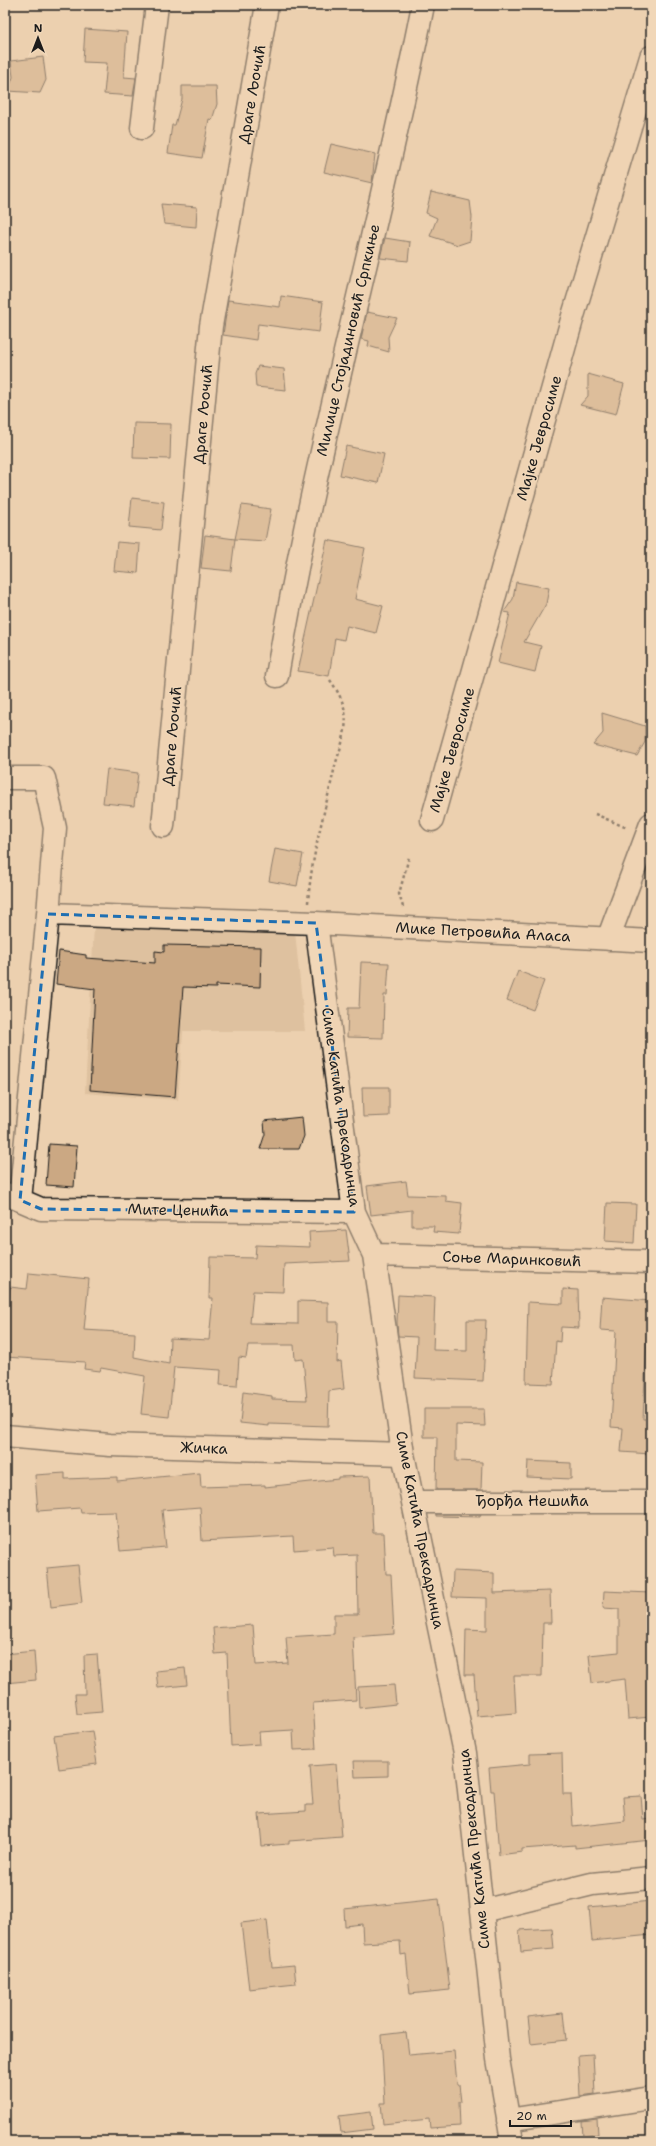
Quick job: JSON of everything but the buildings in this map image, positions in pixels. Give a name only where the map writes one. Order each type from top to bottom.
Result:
[{"type":"street","points":[[142,128],[157,5]]},
{"type":"street","name":"Драге Љочић","points":[[163,826],[211,326],[268,5]]},
{"type":"street","name":"Милице Стојадиновић Српкиње","points":[[277,676],[288,614],[343,356],[407,90],[423,5]]},
{"type":"street","name":"Мајке Јевросиме","points":[[432,820],[573,316],[651,57]]},
{"type":"street","points":[[5,778],[44,778],[55,828],[48,914],[12,1197]]},
{"type":"street","points":[[608,939],[649,830]]},
{"type":"street","name":"Мике Петровића Аласа","points":[[48,914],[311,922],[651,941]]},
{"type":"street","name":"Симе Катића Прекодринца","points":[[311,922],[354,1212],[374,1255],[403,1454],[464,1753],[498,2059],[510,2131]]},
{"type":"street","name":"Мите Ценића","points":[[12,1197],[40,1209],[354,1212]]},
{"type":"street","name":"Соње Маринковић","points":[[374,1255],[651,1262]]},
{"type":"street","name":"Жичка","points":[[5,1436],[110,1445],[403,1454]]},
{"type":"street","name":"Ђорђа Нешића","points":[[413,1502],[651,1502]]},
{"type":"street","points":[[482,1911],[592,1884],[651,1878]]},
{"type":"street","points":[[510,2131],[651,2098]]},
{"type":"path","points":[[311,922],[312,866],[346,730],[346,712],[340,694],[330,680]]},
{"type":"path","points":[[595,814],[649,830]]},
{"type":"path","points":[[408,928],[408,915],[401,903],[399,894],[409,857]]},
{"type":"highlighted area","points":[[48,914],[316,923],[354,1212],[41,1209],[20,1200]]},
{"type":"shaded area","points":[[94,926],[295,932],[305,1031],[183,1031],[178,1100],[85,1093]]}]
